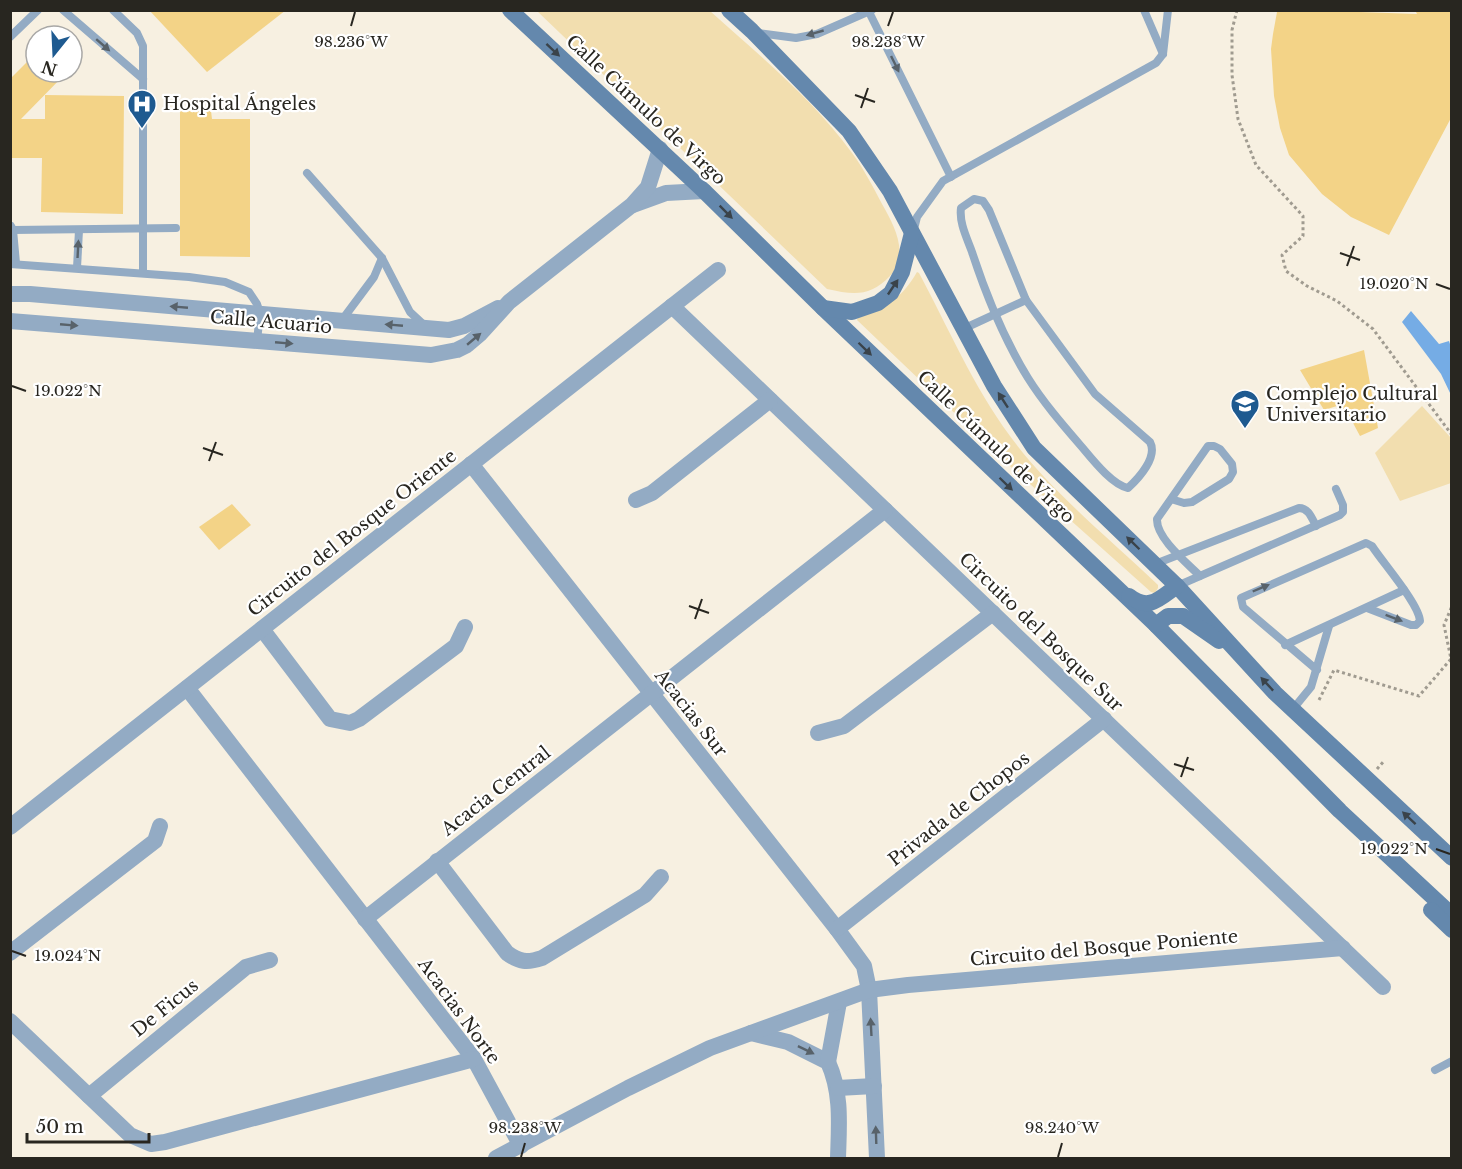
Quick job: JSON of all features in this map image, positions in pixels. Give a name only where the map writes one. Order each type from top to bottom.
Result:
[{"type":"main road","name":"Calle Cúmulo de Virgo","points":[[510,10],[704,191],[1156,626],[1340,811],[1452,915]]},
{"type":"main road","name":"Calle Cúmulo de Virgo","points":[[729,10],[849,131],[890,191],[962,329],[994,386],[1034,448],[1177,586],[1293,710],[1452,858]]},
{"type":"main road","points":[[823,308],[852,312],[878,303],[891,293],[902,272],[912,233]]},
{"type":"main road","points":[[1086,561],[1137,602],[1146,604],[1156,601],[1177,586]]},
{"type":"main road","points":[[1156,626],[1168,616],[1183,616],[1236,651]]},
{"type":"main road","points":[[1376,845],[1413,892],[1452,930]]},
{"type":"main road","points":[[1423,889],[1452,908]]},
{"type":"street","name":"Calle Acuario","points":[[10,321],[431,355],[444,354],[467,345],[509,302],[632,205],[648,187],[660,149]]},
{"type":"street","name":"Calle Acuario","points":[[632,205],[666,194],[704,191]]},
{"type":"street","name":"Circuito del Bosque Oriente","points":[[10,827],[718,270]]},
{"type":"street","name":"Calle Acuario","points":[[10,294],[449,330],[458,328],[509,302]]},
{"type":"street","name":"Circuito del Bosque Sur","points":[[672,306],[1383,987]]},
{"type":"street","points":[[636,500],[652,493],[770,400]]},
{"type":"street","name":"Acacias Sur","points":[[471,464],[864,966],[869,990],[877,1158]]},
{"type":"street","name":"Acacia Central","points":[[365,919],[885,510]]},
{"type":"street","points":[[818,733],[844,726],[993,613]]},
{"type":"street","points":[[262,628],[330,719],[340,723],[350,723],[359,719],[456,646],[465,627]]},
{"type":"street","name":"Acacias Norte","points":[[187,688],[474,1059],[521,1146]]},
{"type":"street","name":"Privada de Chopos","points":[[837,929],[1104,719]]},
{"type":"street","points":[[10,953],[155,841],[160,826]]},
{"type":"street","points":[[437,861],[507,953],[517,960],[530,962],[542,958],[645,895],[661,877]]},
{"type":"street","name":"Circuito del Bosque Poniente","points":[[869,990],[1343,948]]},
{"type":"street","name":"De Ficus","points":[[89,1095],[246,967],[270,960]]},
{"type":"street","points":[[496,1158],[686,1059],[869,990]]},
{"type":"street","points":[[837,1158],[838,1088],[828,1062],[839,1002]]},
{"type":"street","points":[[10,1021],[130,1135],[151,1144],[474,1059]]},
{"type":"street","points":[[750,1033],[788,1042],[828,1062]]},
{"type":"street","points":[[838,1088],[874,1086]]},
{"type":"lane","points":[[10,37],[38,10]]},
{"type":"lane","points":[[63,10],[143,79]]},
{"type":"lane","points":[[113,10],[136,33],[143,46],[143,273]]},
{"type":"lane","points":[[1144,10],[1163,54]]},
{"type":"lane","points":[[912,233],[917,218],[943,181],[1156,63],[1163,54],[1168,10]]},
{"type":"lane","points":[[752,31],[796,38],[817,34],[871,11],[951,177]]},
{"type":"lane","points":[[307,173],[382,258],[410,312],[426,328]]},
{"type":"lane","points":[[975,199],[983,201],[989,210],[1026,300],[1095,394],[1154,448],[1135,482],[1128,488],[1120,486],[1092,459],[1047,406],[1027,376],[995,314],[979,275],[960,212],[963,205],[975,199]]},
{"type":"lane","points":[[176,228],[143,230],[12,228],[13,264],[143,273],[225,282],[249,291],[257,304],[260,314],[257,341]]},
{"type":"lane","points":[[77,268],[79,230]]},
{"type":"lane","points":[[342,320],[375,277],[382,258]]},
{"type":"lane","points":[[962,329],[1026,300]]},
{"type":"lane","points":[[1171,499],[1184,503],[1192,502],[1229,479],[1233,472],[1232,464],[1220,449],[1208,446],[1160,513],[1156,525],[1178,556],[1200,576]]},
{"type":"lane","points":[[1177,586],[1343,512],[1344,505],[1336,489]]},
{"type":"lane","points":[[1155,564],[1299,508],[1305,509],[1316,526]]},
{"type":"lane","points":[[1317,670],[1243,608],[1240,603],[1241,598],[1366,543],[1372,546],[1404,590],[1419,615],[1420,621],[1416,625],[1367,608]]},
{"type":"lane","points":[[1286,645],[1404,590]]},
{"type":"lane","points":[[1293,710],[1309,691],[1329,626]]},
{"type":"lane","points":[[1434,1070],[1452,1060]]},
{"type":"path","points":[[793,10],[802,10]]},
{"type":"path","points":[[1237,10],[1232,30],[1232,75],[1238,118],[1256,165],[1303,216],[1303,236],[1282,255],[1286,271],[1307,286],[1337,301],[1373,329],[1452,435]]},
{"type":"path","points":[[1319,700],[1334,670],[1419,696],[1451,659],[1444,625],[1452,606]]},
{"type":"shaded area","points":[[537,11],[710,11],[803,96],[837,133],[856,159],[887,212],[898,240],[899,258],[890,276],[876,288],[861,293],[827,289]]},
{"type":"shaded area","points":[[917,272],[984,397],[1010,436],[1061,495],[1158,585],[1155,593],[1151,592],[1012,468],[857,320],[858,317],[899,296]]},
{"type":"shaded area","points":[[1422,406],[1451,438],[1451,483],[1400,501],[1375,453]]},
{"type":"water","points":[[1411,311],[1439,344],[1449,341],[1452,350],[1451,395],[1441,374],[1402,322]]},
{"type":"building","points":[[149,10],[286,10],[207,72]]},
{"type":"building","points":[[1415,10],[1452,10],[1452,116],[1389,235],[1351,217],[1322,194],[1289,155],[1280,128],[1274,96],[1271,49],[1277,12],[1417,14]]},
{"type":"building","points":[[24,65],[24,84],[55,84],[21,119],[45,119],[45,95],[124,96],[123,214],[41,212],[42,158],[10,158],[10,79]]},
{"type":"building","points":[[180,111],[211,111],[212,119],[250,119],[250,257],[180,256]]},
{"type":"building","points":[[1364,350],[1378,428],[1360,436],[1353,423],[1337,406],[1324,410],[1300,370]]},
{"type":"building","points":[[232,504],[251,525],[219,550],[199,527]]},
{"type":"place","name":"Hospital Ángeles","points":[[142,130]]},
{"type":"place","name":"Complejo Cultural Universitario","points":[[1245,430]]}]
